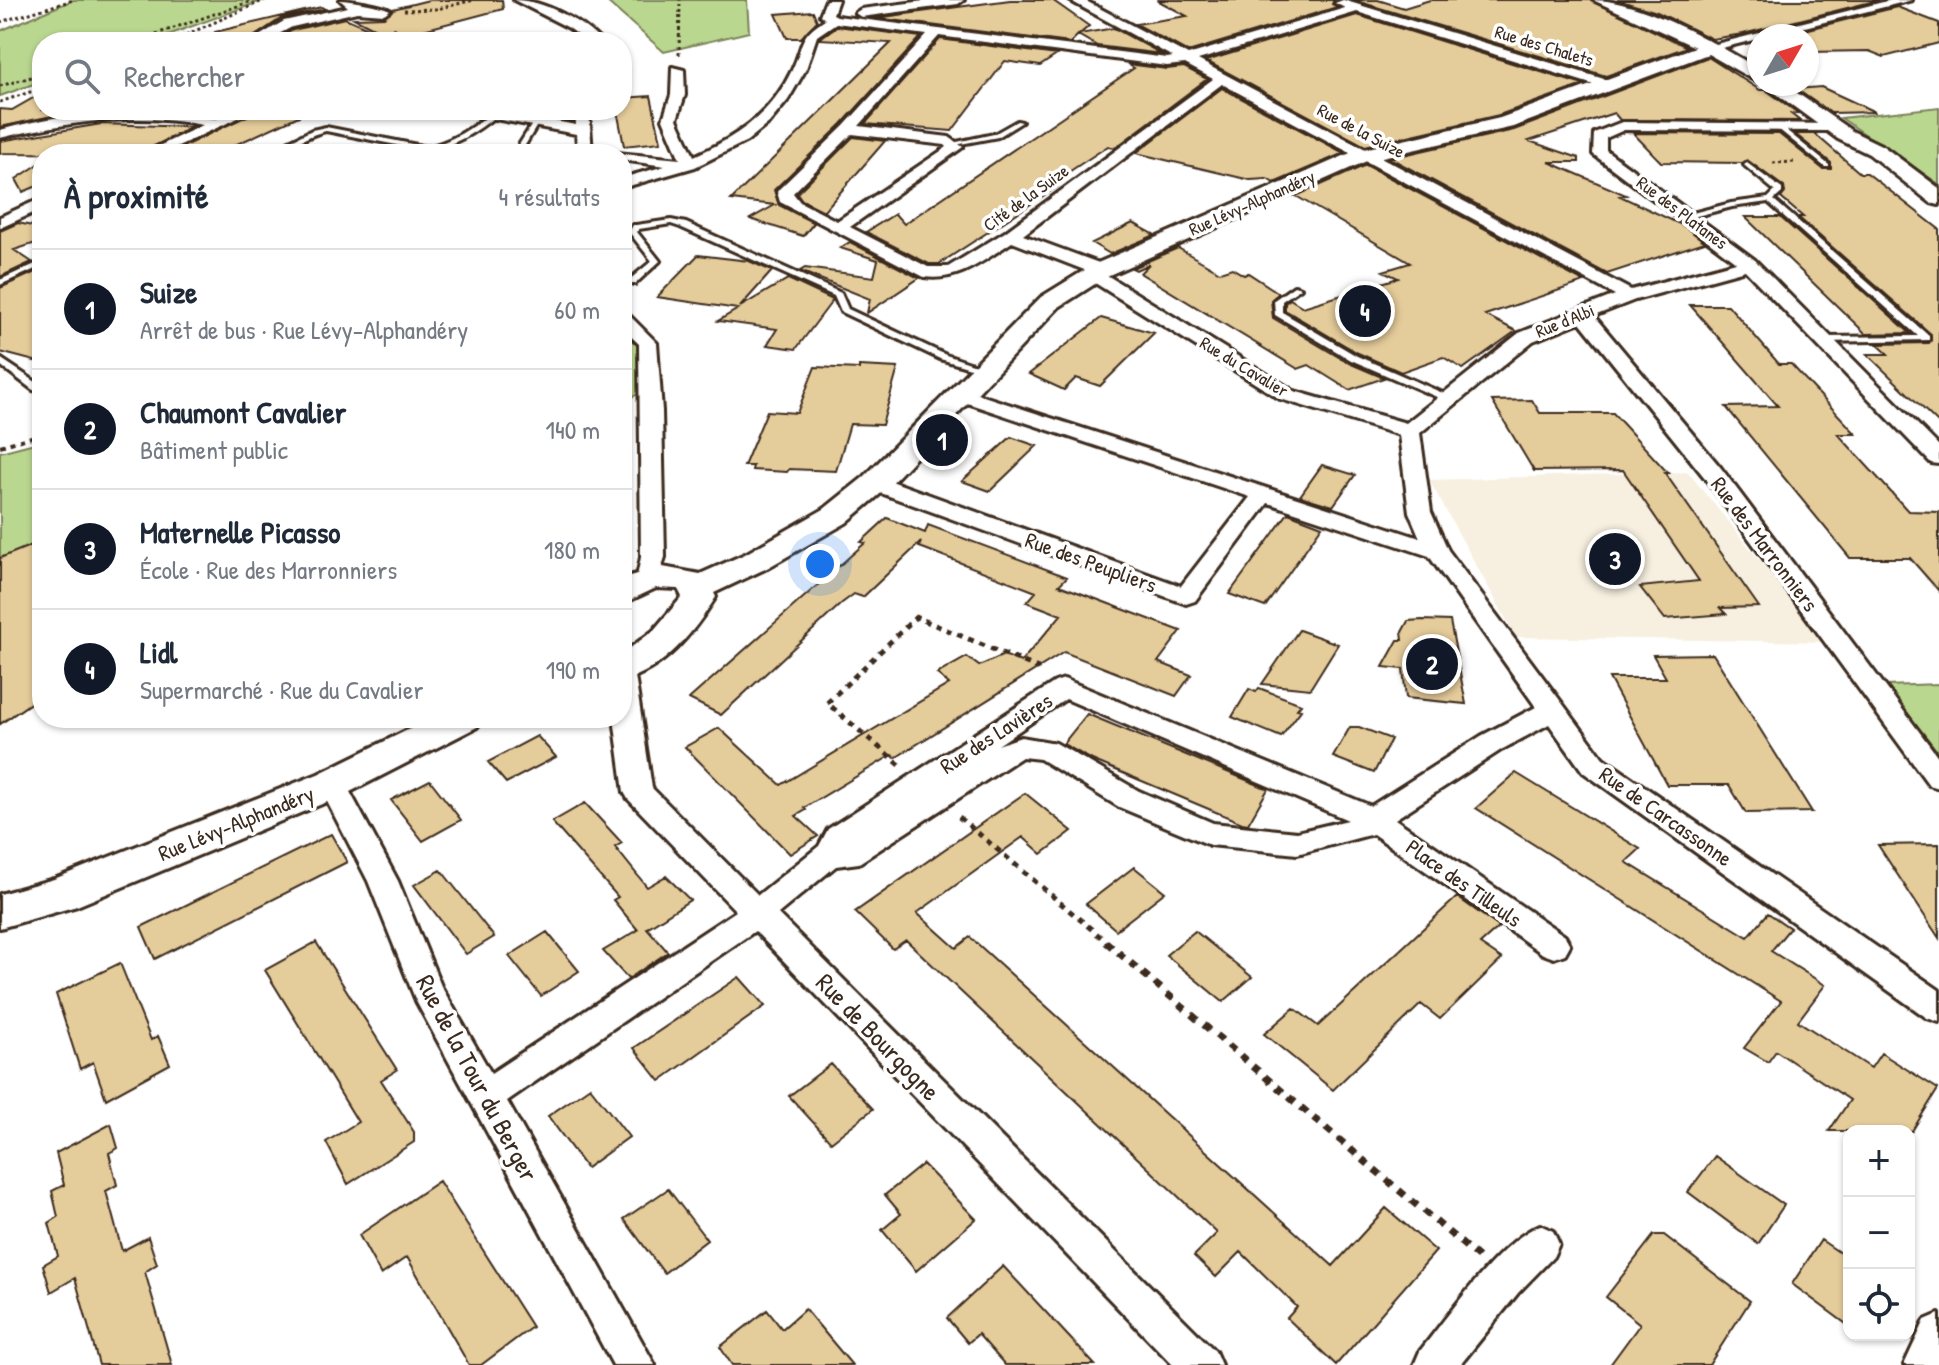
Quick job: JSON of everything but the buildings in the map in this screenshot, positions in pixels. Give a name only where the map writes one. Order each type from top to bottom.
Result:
[{"type":"street","points":[[520,0],[582,32]]},
{"type":"street","points":[[832,0],[826,15],[834,19],[1167,62],[1186,60],[1357,8]]},
{"type":"street","points":[[632,180],[690,164],[735,142],[764,123],[789,89],[806,53],[811,34],[834,19],[958,0]]},
{"type":"street","name":"Rue de la Suize","points":[[1075,0],[1629,296]]},
{"type":"street","name":"Rue des Chalets","points":[[1330,0],[1609,85]]},
{"type":"street","points":[[1601,0],[1710,47],[1747,70]]},
{"type":"street","name":"Rue Lévy-Alphandéry","points":[[695,589],[756,561],[835,516],[875,483],[1050,302],[1097,272],[1362,155],[1506,123],[1710,47],[1906,0]]},
{"type":"street","points":[[273,32],[288,24],[351,4],[384,10]]},
{"type":"street","name":"Cité de la Suize","points":[[936,32],[849,129],[785,192],[786,199],[794,205],[924,272],[953,272],[1011,236],[1221,79]]},
{"type":"street","points":[[677,70],[678,95],[670,119],[690,164]]},
{"type":"street","points":[[1789,96],[1832,127],[1876,150],[1939,198]]},
{"type":"street","points":[[0,134],[65,120]]},
{"type":"street","points":[[204,120],[216,123]]},
{"type":"street","points":[[171,144],[223,120]]},
{"type":"street","points":[[528,120],[583,131]]},
{"type":"street","points":[[582,120],[587,144]]},
{"type":"street","name":"Rue des Platanes","points":[[1832,127],[1622,126],[1599,136],[1598,151],[1749,264],[1939,458]]},
{"type":"street","points":[[838,228],[956,147],[955,143],[849,129]]},
{"type":"street","points":[[632,157],[690,164]]},
{"type":"street","points":[[0,223],[32,208]]},
{"type":"street","name":"Rue du Cavalier","points":[[1011,236],[1097,272],[1287,395],[1409,431]]},
{"type":"street","name":"Rue d'Albi","points":[[1409,431],[1526,337],[1629,296],[1749,264]]},
{"type":"street","name":"Rue des Marronniers","points":[[1583,314],[1713,473],[1939,778]]},
{"type":"street","points":[[632,328],[648,343],[652,411],[653,557],[636,585]]},
{"type":"street","points":[[962,395],[1437,551]]},
{"type":"street","name":"Rue de Carcassonne","points":[[1409,431],[1420,512],[1437,551],[1593,765],[1939,1008]]},
{"type":"street","name":"Rue des Peupliers","points":[[875,483],[1186,596],[1264,493]]},
{"type":"street","points":[[632,664],[685,622],[699,597],[691,582],[671,575],[636,585]]},
{"type":"street","name":"Rue des Lavières","points":[[929,790],[1064,688],[1303,787],[1374,820]]},
{"type":"street","points":[[486,1096],[757,913],[830,854],[849,855],[929,790],[1004,753],[1021,747],[1046,750],[1129,799],[1210,834],[1297,843],[1358,829],[1491,743],[1552,710]]},
{"type":"street","name":"Rue Lévy-Alphandéry","points":[[0,911],[62,894],[332,784],[444,728]]},
{"type":"street","name":"Rue de Bourgogne","points":[[629,728],[638,792],[1201,1365]]},
{"type":"street","name":"Rue de la Tour du Berger","points":[[332,784],[383,881],[427,991],[635,1365]]},
{"type":"street","name":"Place des Tilleuls","points":[[1374,820],[1554,945]]},
{"type":"street","points":[[1434,1365],[1504,1279],[1540,1244]]},
{"type":"street","points":[[1924,1365],[1939,1334]]},
{"type":"lane","points":[[449,144],[486,120]]},
{"type":"lane","points":[[522,144],[536,122]]},
{"type":"lane","points":[[955,143],[996,136],[1019,122]]},
{"type":"lane","points":[[1779,127],[1827,166]]},
{"type":"lane","points":[[287,144],[314,131],[326,129],[402,144]]},
{"type":"lane","points":[[1688,217],[1731,205],[1770,200],[1779,191],[1747,165]]},
{"type":"lane","points":[[1770,200],[1926,338],[1824,340]]},
{"type":"lane","points":[[632,282],[656,261],[633,232],[636,227],[671,222],[838,295],[844,310],[943,357],[984,369]]},
{"type":"lane","points":[[0,283],[32,268]]},
{"type":"lane","points":[[1297,288],[1278,300],[1278,313],[1354,358],[1449,399]]},
{"type":"lane","points":[[0,361],[32,385]]},
{"type":"path","points":[[0,22],[73,0]]},
{"type":"path","points":[[162,32],[255,0]]},
{"type":"path","points":[[193,32],[265,0]]},
{"type":"path","points":[[403,32],[377,20],[384,10],[437,9],[474,0]]},
{"type":"path","points":[[677,70],[682,38],[680,0]]},
{"type":"path","points":[[0,86],[32,77]]},
{"type":"path","points":[[0,102],[32,91]]},
{"type":"path","points":[[0,446],[32,437]]},
{"type":"path","points":[[1064,688],[1062,678],[916,617],[827,703],[1504,1279]]},
{"type":"shaded area","points":[[1688,472],[1826,642],[1516,637],[1429,480]]},
{"type":"green space","points":[[73,0],[264,0],[176,32],[32,32],[32,85],[0,96],[0,31]]},
{"type":"green space","points":[[605,0],[747,0],[749,32],[664,52]]},
{"type":"green space","points":[[1939,107],[1939,184],[1841,118]]},
{"type":"green space","points":[[632,339],[641,350],[641,393],[632,397]]},
{"type":"green space","points":[[32,444],[32,702],[0,724],[0,452]]},
{"type":"green space","points":[[1939,684],[1939,753],[1886,686]]},
{"type":"place","name":"Lidl","points":[[1365,311]]},
{"type":"place","name":"Suize","points":[[942,440]]},
{"type":"place","name":"Maternelle Picasso","points":[[1615,559]]},
{"type":"place","name":"Chaumont Cavalier","points":[[1432,664]]}]
